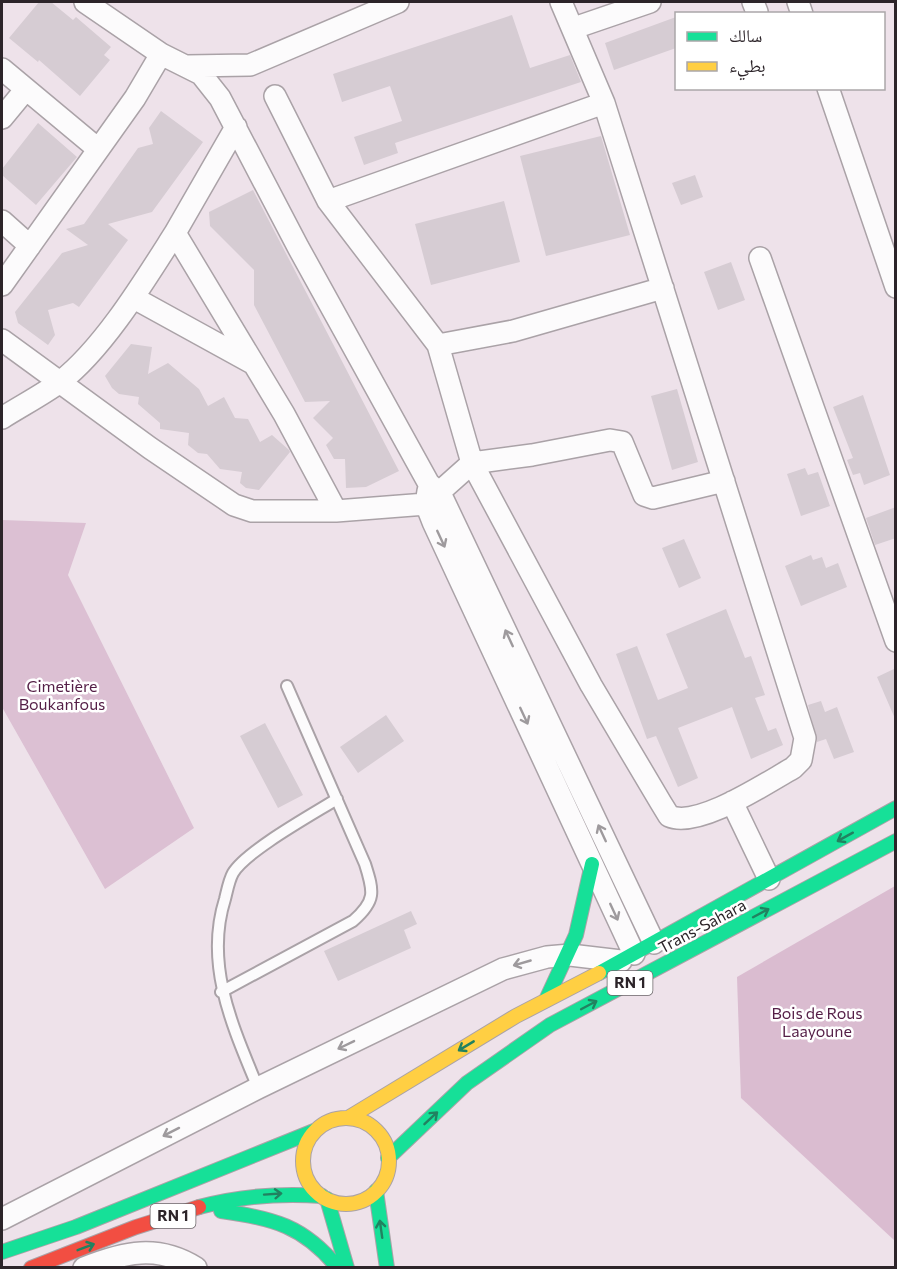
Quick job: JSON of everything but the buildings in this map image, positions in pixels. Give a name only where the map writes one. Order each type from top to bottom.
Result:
[{"type":"main road","name":"Trans-Sahara","points":[[348,1118],[516,1016],[654,943],[896,808]]},
{"type":"main road","name":"Trans-Sahara","points":[[388,1158],[467,1083],[550,1025],[896,841]]},
{"type":"main road","points":[[546,1000],[570,955],[583,915],[592,864]]},
{"type":"main road","points":[[324,1198],[352,1203],[376,1191],[388,1170],[386,1146],[376,1130],[360,1120],[348,1118],[330,1120],[314,1131],[306,1143],[303,1158],[304,1173],[311,1186],[324,1198],[347,1268]]},
{"type":"main road","name":"RN 1","points":[[2,1252],[76,1227],[314,1131]]},
{"type":"main road","points":[[376,1191],[387,1268]]},
{"type":"main road","name":"RN 1","points":[[31,1268],[138,1228],[198,1209],[254,1195],[297,1193],[324,1198]]},
{"type":"main road","points":[[198,1209],[255,1215],[289,1225],[314,1240],[338,1268]]},
{"type":"street","points":[[85,2],[161,54],[201,74],[220,98],[432,494],[654,943]]},
{"type":"street","points":[[187,66],[250,64],[398,2]]},
{"type":"street","points":[[275,96],[328,201],[438,345],[472,463],[591,685],[669,816],[686,819],[732,802],[798,764],[805,738],[604,103],[561,2]]},
{"type":"street","points":[[574,28],[650,2]]},
{"type":"street","points":[[2,285],[135,98],[161,54]]},
{"type":"street","points":[[2,69],[98,149]]},
{"type":"street","points":[[2,118],[26,89]]},
{"type":"street","points":[[829,90],[896,288]]},
{"type":"street","points":[[328,201],[604,103]]},
{"type":"street","points":[[2,418],[61,381],[134,298],[175,233],[236,127]]},
{"type":"street","points":[[2,221],[30,246]]},
{"type":"street","points":[[175,233],[254,364],[336,511]]},
{"type":"street","points":[[760,258],[896,641]]},
{"type":"street","points":[[438,345],[513,331],[663,288]]},
{"type":"street","points":[[134,298],[254,364]]},
{"type":"street","points":[[2,340],[150,448],[234,505],[252,511],[336,511],[432,494],[472,463],[617,440],[622,442],[644,495],[653,498],[724,481]]},
{"type":"street","points":[[2,1219],[258,1088],[503,969],[548,957],[570,955],[627,957],[592,864],[432,494]]},
{"type":"street","points":[[732,802],[769,879]]},
{"type":"street","points":[[92,1266],[132,1254],[156,1252],[169,1254],[196,1268]]},
{"type":"lane","points":[[221,992],[353,921],[368,908],[370,880],[287,686]]},
{"type":"lane","points":[[258,1088],[221,992],[218,968],[219,916],[233,873],[254,854],[337,799]]},
{"type":"green space","name":"Cimetière Boukanfous","points":[[2,520],[86,523],[68,575],[194,828],[105,889],[2,707]]},
{"type":"green space","name":"Bois de Rous Laayoune","points":[[895,886],[895,1241],[741,1098],[737,977]]},
{"type":"traffic: fast","points":[[599,973],[896,808]]},
{"type":"traffic: fast","points":[[388,1158],[467,1083],[550,1025],[896,841]]},
{"type":"traffic: fast","points":[[546,1000],[576,935],[592,864]]},
{"type":"traffic: fast","points":[[2,1252],[76,1227],[314,1131]]},
{"type":"traffic: fast","points":[[376,1191],[387,1268]]},
{"type":"traffic: fast","points":[[199,1207],[260,1196],[322,1196]]},
{"type":"traffic: fast","points":[[327,1199],[347,1268]]},
{"type":"traffic: fast","points":[[221,1211],[256,1217],[286,1226],[313,1242],[338,1268]]},
{"type":"traffic: slow","points":[[348,1118],[516,1016],[599,973]]},
{"type":"traffic: slow","points":[[346,1118],[370,1125],[382,1137],[389,1161],[382,1185],[370,1197],[346,1204],[322,1197],[310,1185],[303,1161],[310,1137],[322,1125],[346,1118]]},
{"type":"traffic: jam","points":[[31,1268],[136,1227],[199,1207]]}]
